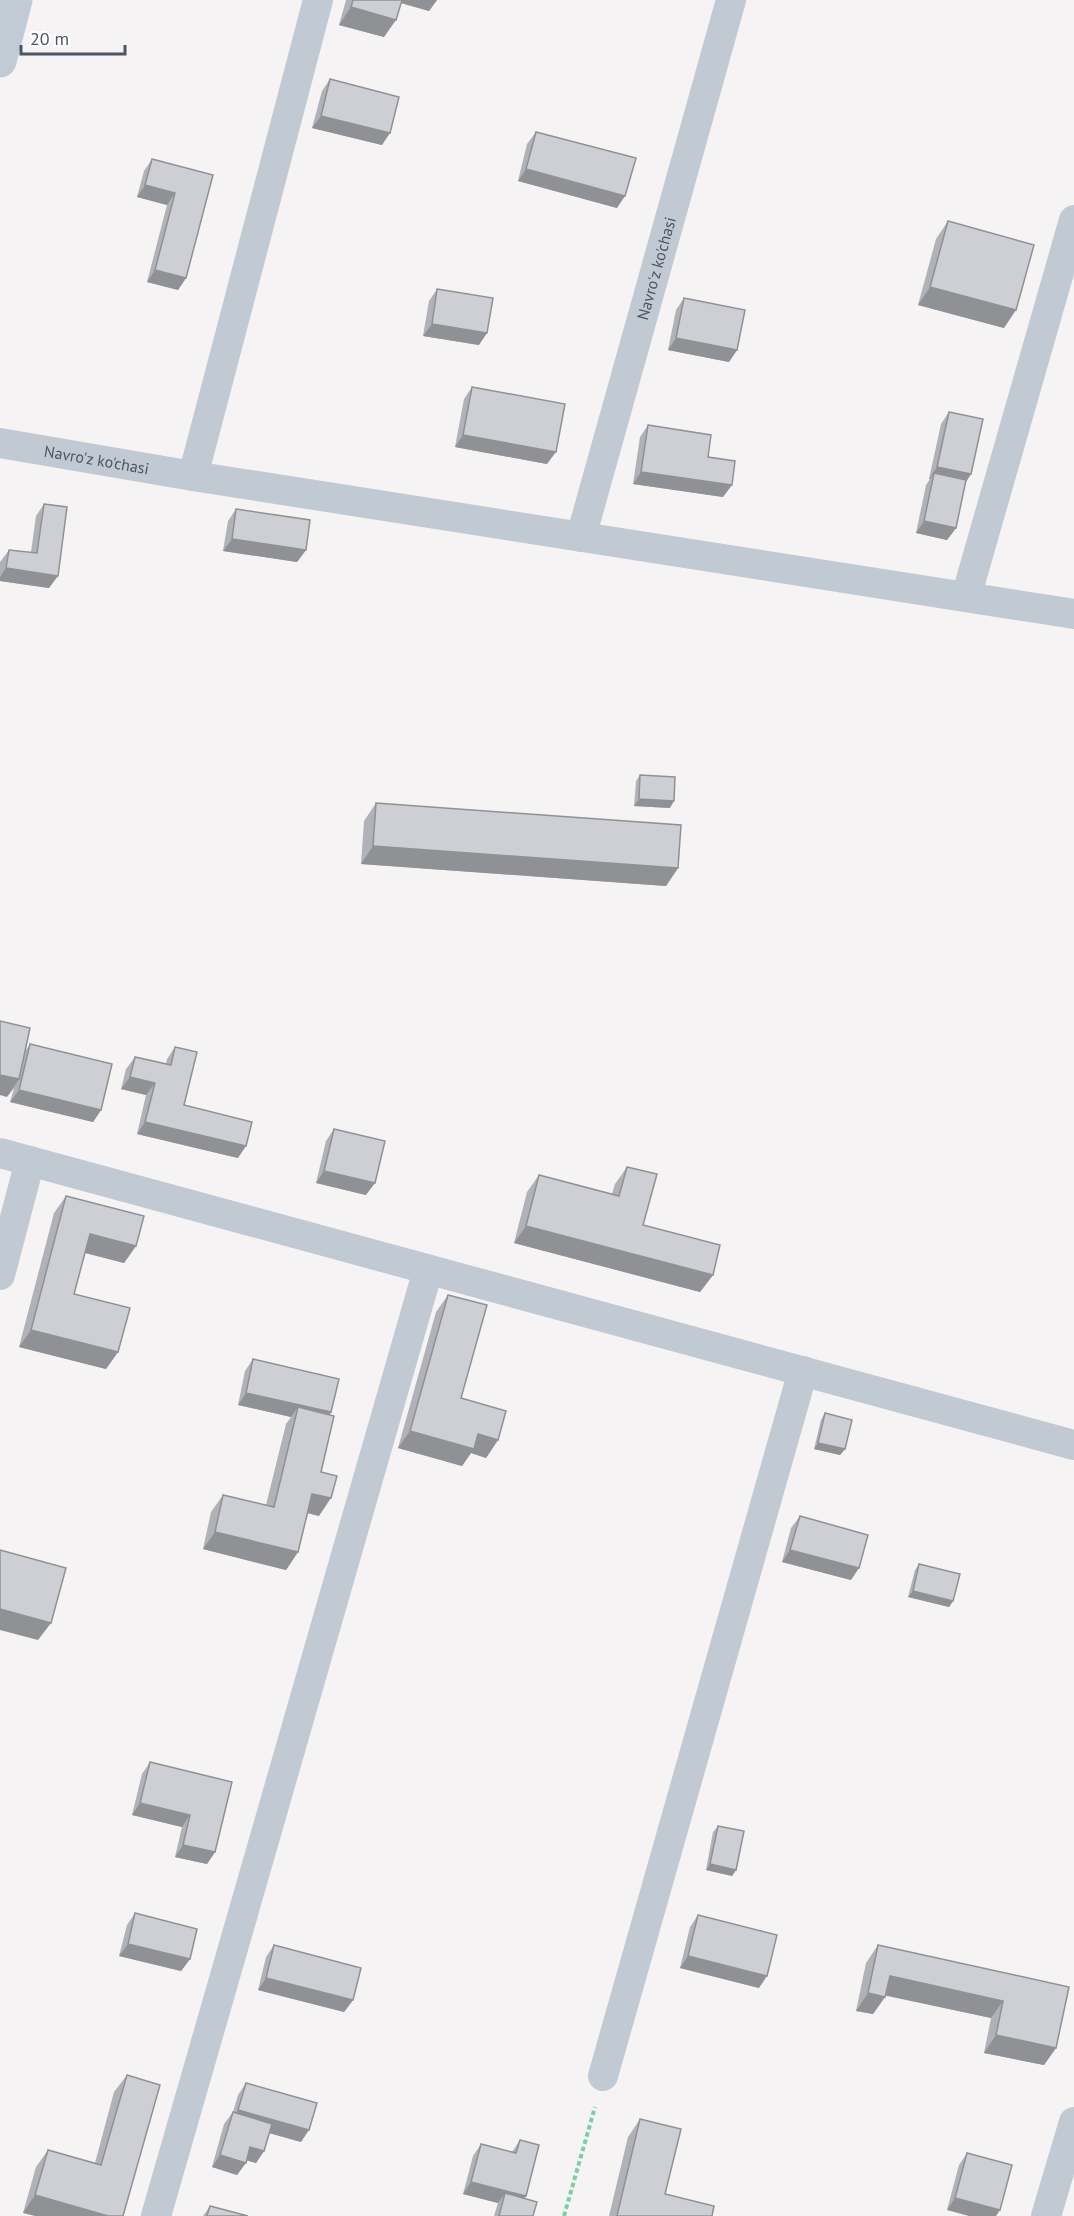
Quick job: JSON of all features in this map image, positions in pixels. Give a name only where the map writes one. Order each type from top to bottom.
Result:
[{"type":"street","points":[[0,61],[16,0]]},
{"type":"street","points":[[193,476],[318,0]]},
{"type":"street","name":"Navro'z ko'chasi","points":[[581,537],[731,0]]},
{"type":"street","points":[[966,597],[1074,220]]},
{"type":"street","name":"Navro'z ko'chasi","points":[[0,443],[193,476],[1074,614]]},
{"type":"street","points":[[0,1153],[1074,1445]]},
{"type":"street","points":[[0,1275],[30,1161]]},
{"type":"street","points":[[156,2216],[428,1270]]},
{"type":"street","points":[[603,2076],[803,1371]]},
{"type":"street","points":[[1046,2216],[1074,2122]]},
{"type":"path","points":[[564,2216],[603,2076]]},
{"type":"building","points":[[353,0],[402,0],[396,20],[351,7]]},
{"type":"building","points":[[330,79],[399,97],[390,133],[321,116]]},
{"type":"building","points":[[536,132],[636,158],[625,196],[526,169]]},
{"type":"building","points":[[152,159],[213,175],[186,278],[155,270],[175,193],[145,185]]},
{"type":"building","points":[[948,221],[1034,245],[1016,310],[930,287]]},
{"type":"building","points":[[437,289],[493,298],[487,333],[432,324]]},
{"type":"building","points":[[684,298],[745,310],[737,350],[676,338]]},
{"type":"building","points":[[472,387],[565,404],[556,452],[463,435]]},
{"type":"building","points":[[949,412],[983,419],[971,474],[937,467]]},
{"type":"building","points":[[648,425],[711,435],[708,457],[735,461],[732,485],[641,472]]},
{"type":"building","points":[[934,473],[966,480],[956,528],[924,521]]},
{"type":"building","points":[[44,504],[67,507],[58,576],[6,568],[9,550],[37,553]]},
{"type":"building","points":[[236,509],[310,520],[306,550],[232,539]]},
{"type":"building","points":[[640,775],[675,777],[674,801],[639,799]]},
{"type":"building","points":[[376,803],[681,825],[678,868],[373,846]]},
{"type":"building","points":[[0,1021],[30,1028],[19,1079],[0,1075]]},
{"type":"building","points":[[30,1044],[112,1064],[101,1110],[19,1090]]},
{"type":"building","points":[[175,1047],[197,1052],[184,1105],[252,1122],[246,1146],[145,1122],[155,1083],[130,1077],[135,1057],[171,1065]]},
{"type":"building","points":[[334,1129],[385,1141],[375,1183],[324,1171]]},
{"type":"building","points":[[627,1167],[657,1174],[643,1225],[720,1245],[713,1275],[526,1226],[539,1175],[619,1196]]},
{"type":"building","points":[[66,1196],[144,1216],[136,1246],[90,1234],[74,1294],[130,1308],[118,1352],[31,1330]]},
{"type":"building","points":[[448,1295],[487,1305],[461,1398],[506,1411],[498,1440],[478,1434],[474,1449],[410,1431]]},
{"type":"building","points":[[253,1359],[339,1379],[331,1412],[246,1393]]},
{"type":"building","points":[[298,1407],[334,1416],[321,1472],[337,1476],[331,1498],[312,1494],[298,1552],[215,1532],[223,1495],[274,1507]]},
{"type":"building","points":[[825,1413],[852,1420],[845,1449],[818,1443]]},
{"type":"building","points":[[800,1516],[868,1535],[859,1568],[790,1550]]},
{"type":"building","points":[[0,1550],[66,1568],[51,1623],[0,1609]]},
{"type":"building","points":[[919,1564],[960,1574],[953,1601],[913,1591]]},
{"type":"building","points":[[150,1762],[232,1782],[215,1852],[183,1845],[190,1815],[140,1803]]},
{"type":"building","points":[[718,1826],[744,1831],[736,1870],[710,1864]]},
{"type":"building","points":[[135,1913],[197,1929],[190,1959],[128,1944]]},
{"type":"building","points":[[698,1915],[777,1935],[767,1976],[688,1956]]},
{"type":"building","points":[[274,1945],[361,1968],[353,2000],[266,1978]]},
{"type":"building","points":[[878,1945],[1069,1987],[1056,2048],[996,2035],[1003,2001],[890,1976],[885,1997],[868,1993]]},
{"type":"building","points":[[127,2075],[160,2085],[123,2216],[108,2216],[35,2195],[48,2150],[101,2165]]},
{"type":"building","points":[[246,2083],[317,2103],[309,2130],[238,2110]]},
{"type":"building","points":[[233,2112],[272,2124],[264,2151],[250,2147],[246,2163],[220,2155]]},
{"type":"building","points":[[640,2119],[681,2129],[665,2194],[714,2206],[712,2216],[617,2216]]},
{"type":"building","points":[[520,2140],[539,2145],[526,2196],[471,2182],[481,2144],[516,2153]]},
{"type":"building","points":[[967,2153],[1012,2165],[1000,2210],[955,2198]]},
{"type":"building","points":[[505,2193],[537,2202],[533,2216],[499,2216]]},
{"type":"building","points":[[210,2206],[248,2216],[207,2216]]}]
